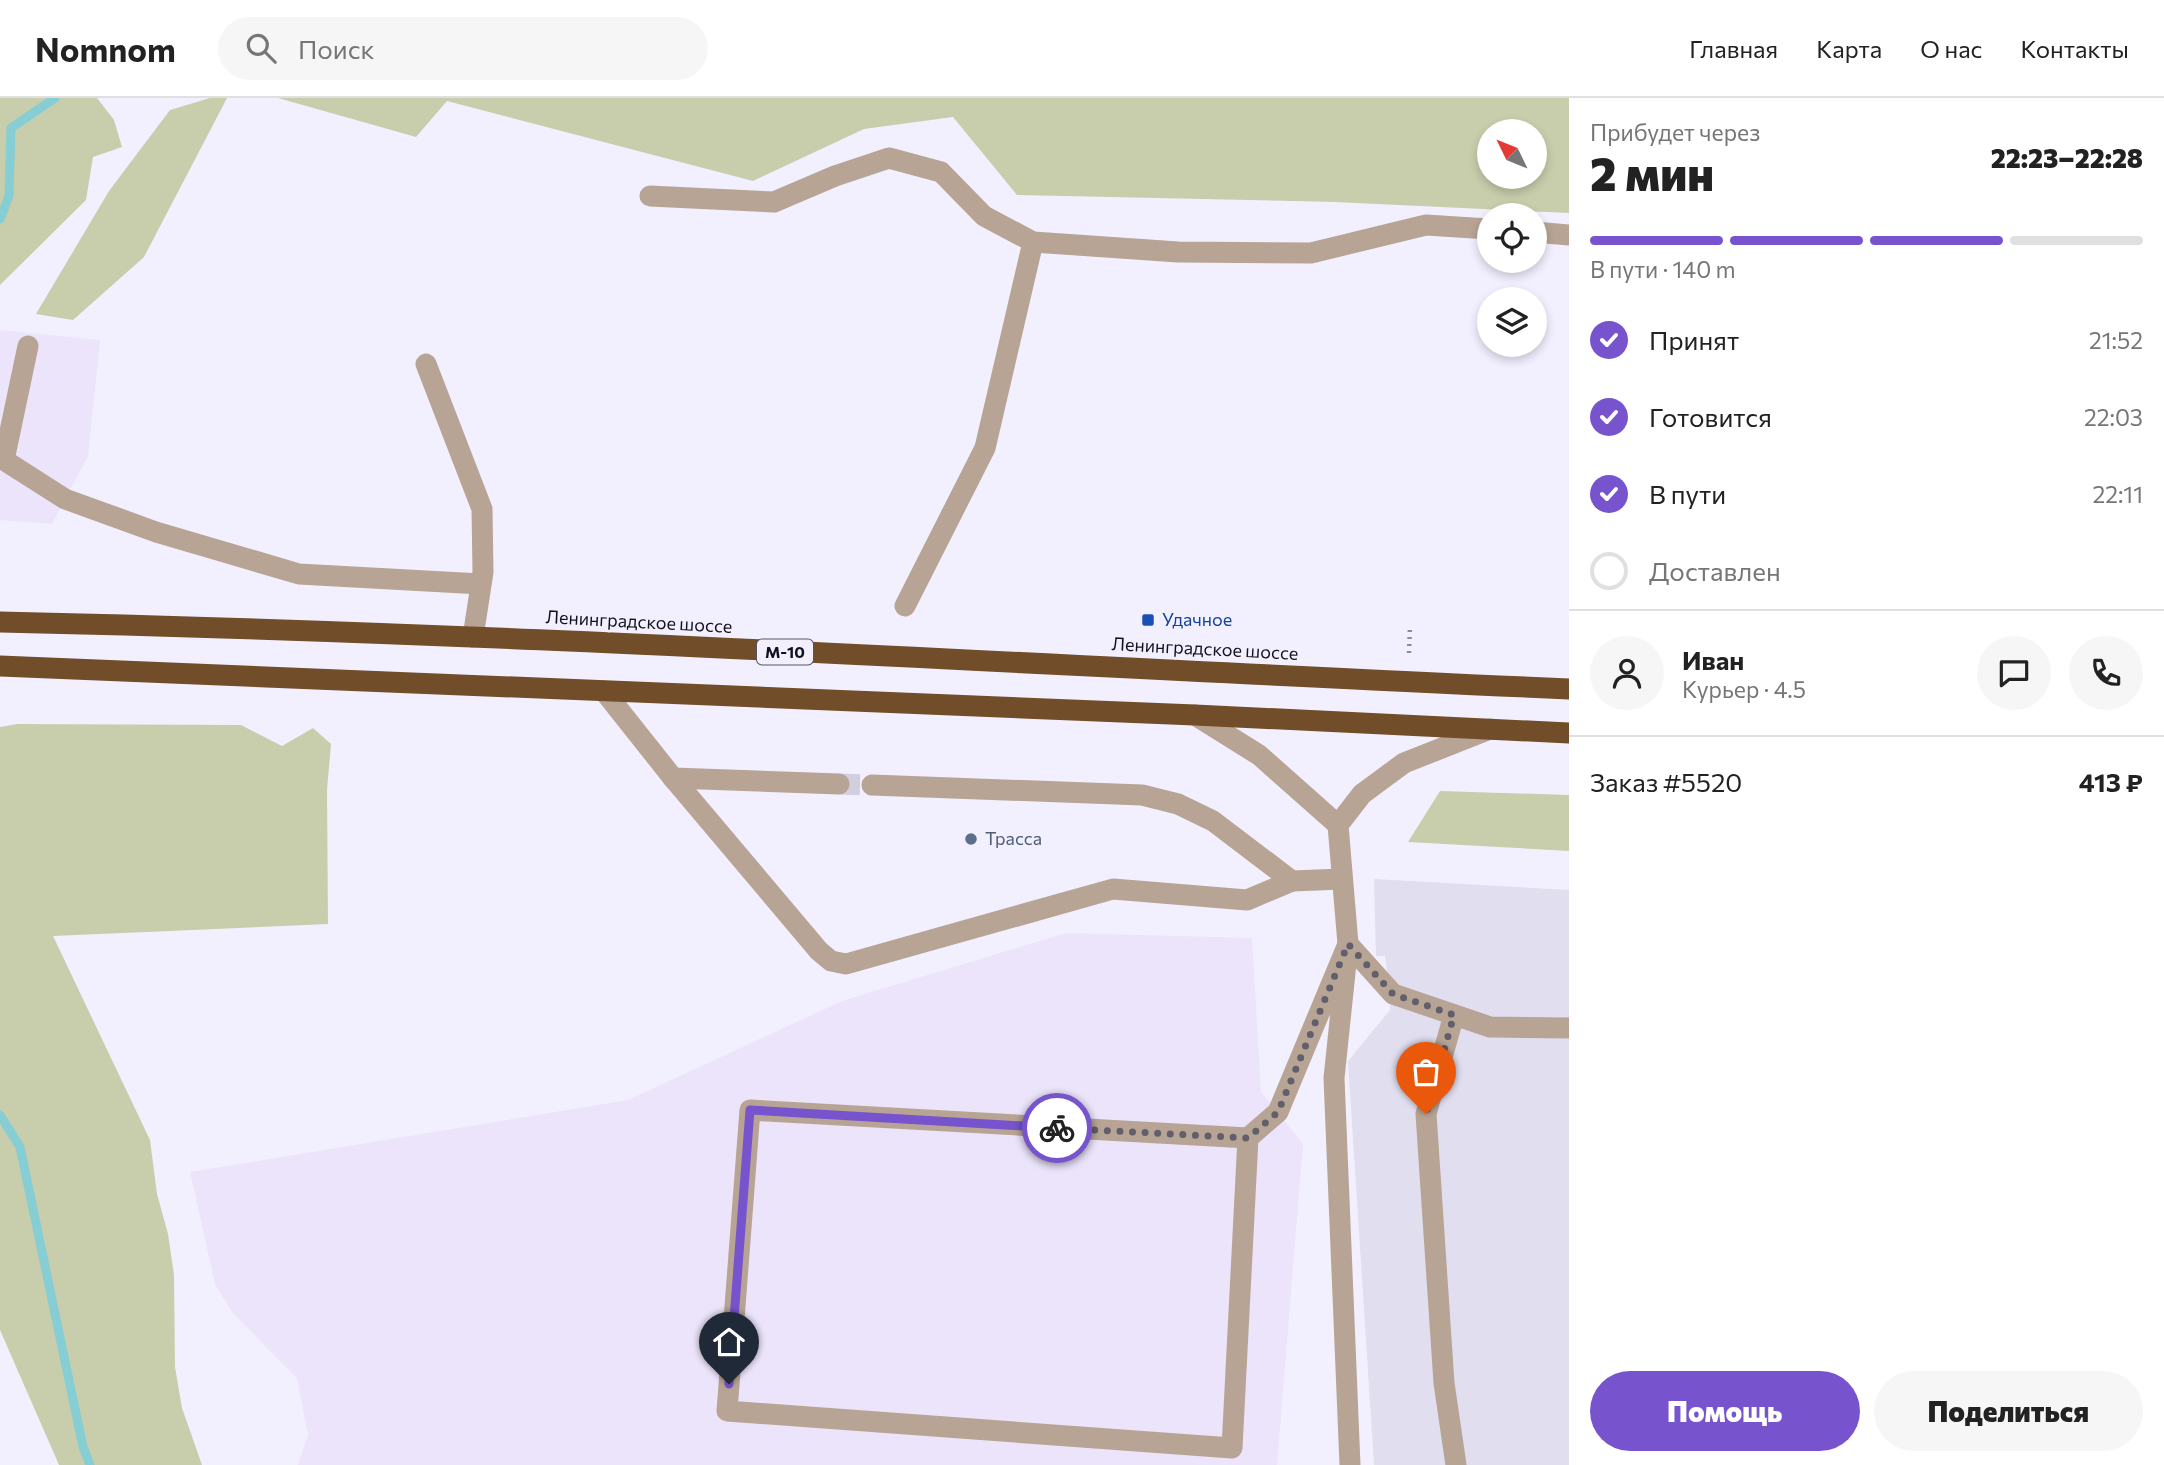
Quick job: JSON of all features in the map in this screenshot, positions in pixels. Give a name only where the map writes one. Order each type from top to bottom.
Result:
[{"type":"highway","name":"Ленинградское шоссе","points":[[0,622],[473,637],[1569,689]]},
{"type":"highway","points":[[0,666],[1569,733]]},
{"type":"lane","points":[[650,196],[774,202],[835,176],[890,158],[941,173],[984,216],[1033,242],[1178,252],[1311,253],[1426,225],[1477,228]]},
{"type":"lane","points":[[1547,233],[1569,235]]},
{"type":"lane","points":[[905,606],[985,448],[1033,242]]},
{"type":"lane","points":[[28,346],[4,460],[65,499],[156,532],[299,574],[481,584]]},
{"type":"lane","points":[[426,364],[482,509],[481,584],[473,637]]},
{"type":"lane","points":[[604,691],[673,778],[819,951],[831,961],[846,964],[1113,889],[1247,900],[1293,881],[1342,879]]},
{"type":"lane","points":[[1195,715],[1259,755],[1338,825]]},
{"type":"lane","points":[[1350,1465],[1334,1078],[1348,944],[1338,825],[1362,794],[1404,763],[1490,729]]},
{"type":"lane","points":[[673,778],[839,784]]},
{"type":"lane","points":[[872,785],[1142,795],[1178,804],[1213,821],[1293,881]]},
{"type":"lane","points":[[1348,944],[1393,994],[1490,1027],[1569,1028]]},
{"type":"lane","points":[[1248,1138],[1232,1448],[727,1411],[750,1110],[1248,1138],[1278,1112],[1348,944]]},
{"type":"lane","points":[[1454,1015],[1426,1114],[1444,1383],[1456,1465]]},
{"type":"path","points":[[1409,653],[1410,626]]},
{"type":"shaded area","points":[[0,330],[100,340],[88,456],[52,524],[0,520]]},
{"type":"shaded area","points":[[1374,879],[1569,890],[1569,1465],[1374,1465],[1348,1061],[1390,1010],[1385,956],[1376,956]]},
{"type":"shaded area","points":[[1066,933],[1252,938],[1261,1092],[1303,1144],[1277,1465],[298,1465],[308,1435],[297,1378],[232,1312],[215,1284],[190,1172],[628,1100],[842,1001]]},
{"type":"green space","points":[[0,98],[97,98],[114,120],[122,147],[93,157],[86,200],[0,285]]},
{"type":"green space","points":[[210,98],[227,98],[144,257],[73,320],[36,314],[109,191],[170,110]]},
{"type":"green space","points":[[278,98],[1569,98],[1569,213],[1547,212],[1547,203],[1477,203],[1477,209],[1335,202],[1017,195],[953,117],[864,129],[753,181],[447,101],[416,137]]},
{"type":"green space","points":[[17,724],[241,725],[282,746],[313,728],[331,744],[327,790],[328,924],[53,936],[150,1140],[157,1194],[168,1234],[174,1275],[175,1367],[182,1408],[202,1465],[59,1465],[0,1330],[0,727]]},
{"type":"green space","points":[[1440,791],[1569,795],[1569,851],[1408,842]]},
{"type":"waterway","points":[[0,219],[9,196],[11,128],[55,98]]},
{"type":"waterway","points":[[0,1115],[20,1147],[83,1447],[90,1465]]},
{"type":"tunnel","points":[[839,784],[872,785]]},
{"type":"way so far","points":[[1057,1128],[1248,1138],[1278,1112],[1348,944],[1393,994],[1454,1015],[1426,1114]]},
{"type":"place","name":"Удачное","points":[[1148,620]]},
{"type":"place","name":"Трасса","points":[[971,839]]},
{"type":"route","points":[[729,1384],[750,1110],[1057,1128]]}]
